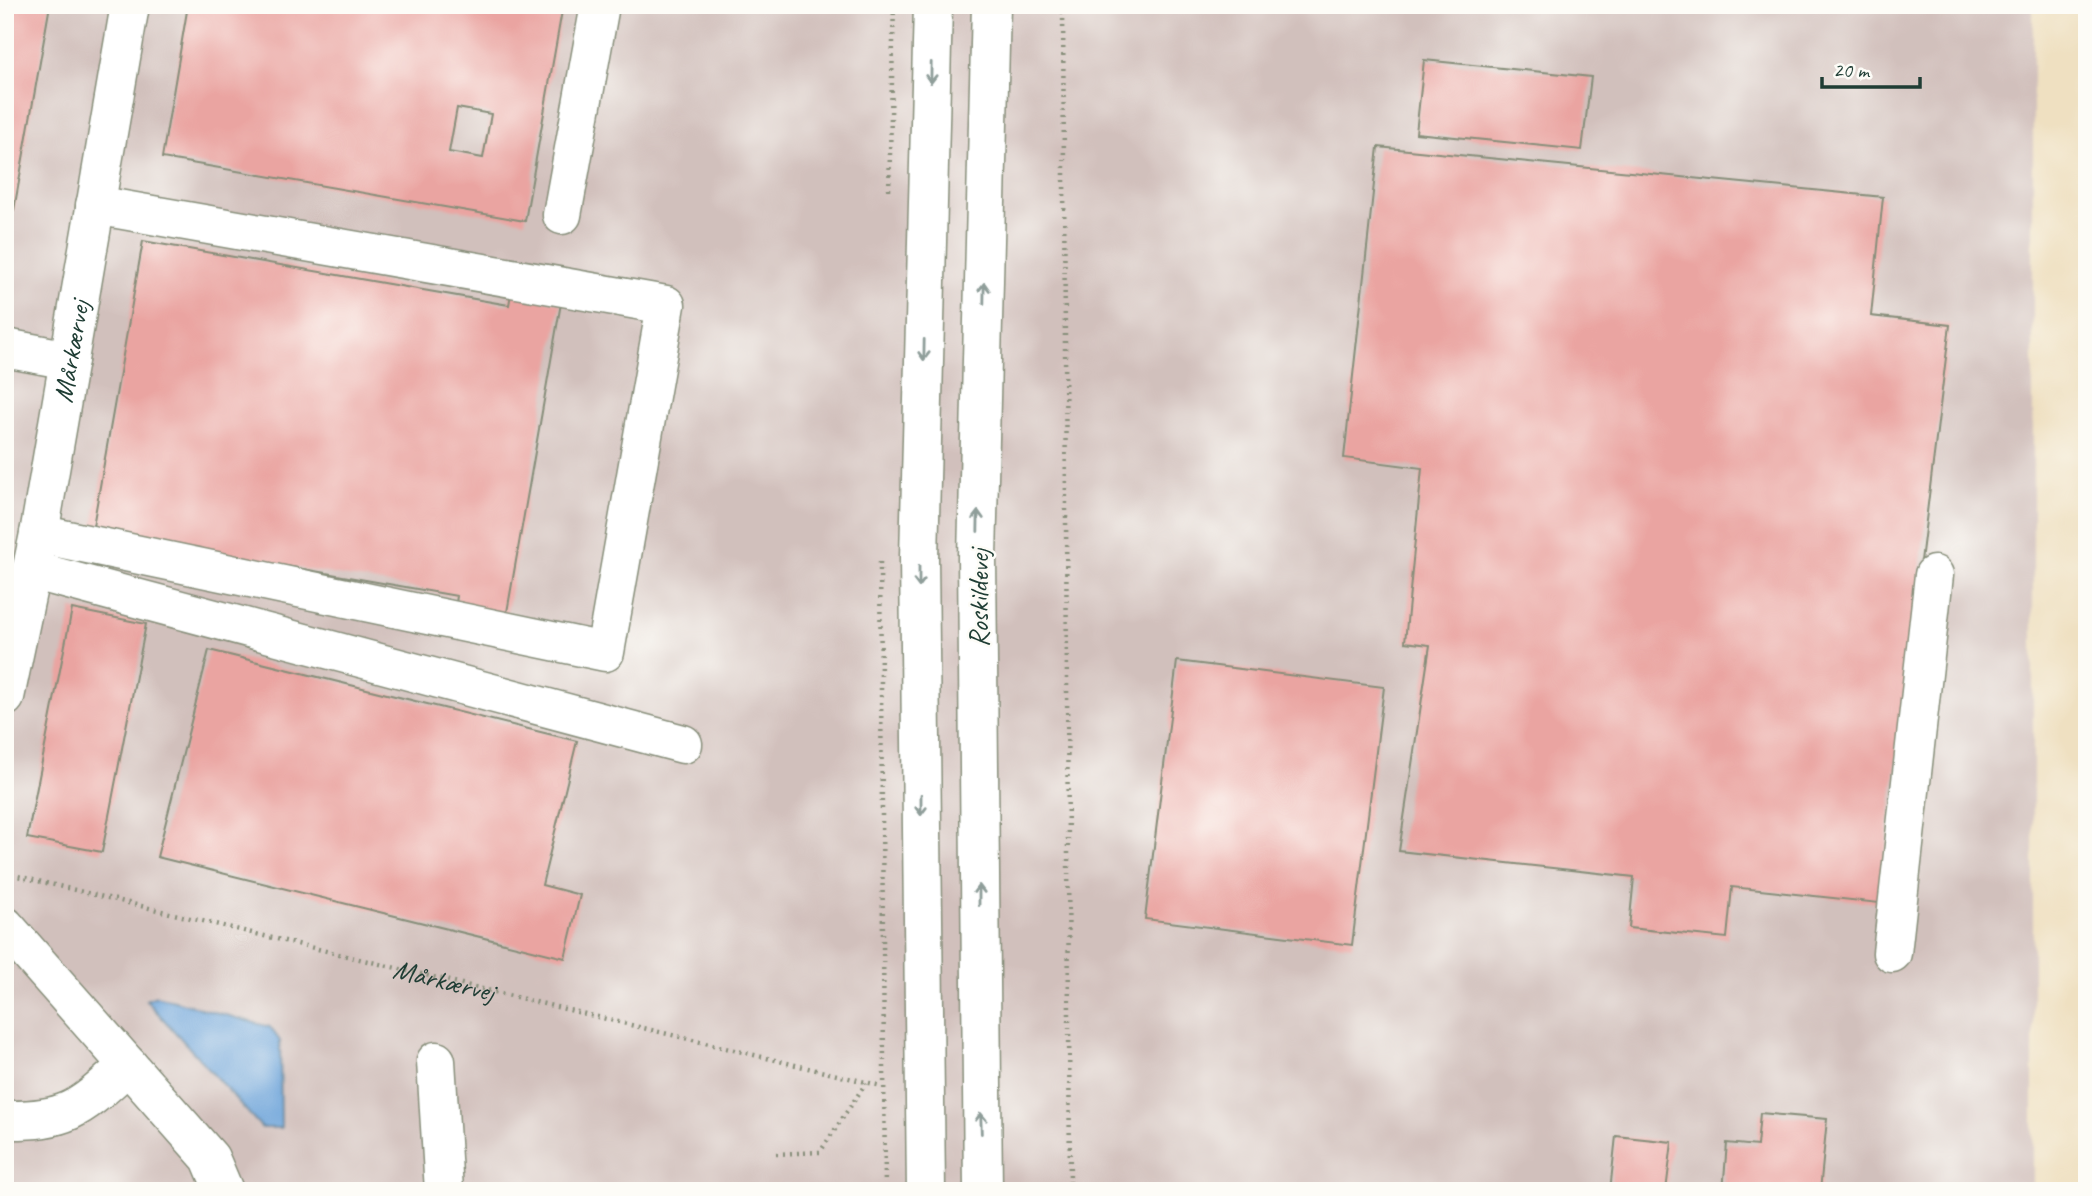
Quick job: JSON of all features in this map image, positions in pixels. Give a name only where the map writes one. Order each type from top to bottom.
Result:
[{"type":"main road","name":"Mårkærvej","points":[[5,697],[38,534],[130,5]]},
{"type":"main road","points":[[562,215],[600,5]]},
{"type":"main road","name":"Roskildevej","points":[[926,1191],[919,558],[933,5]]},
{"type":"main road","name":"Roskildevej","points":[[983,1191],[977,558],[992,5]]},
{"type":"main road","points":[[38,534],[605,652],[666,304],[95,205]]},
{"type":"main road","points":[[5,348],[68,360]]},
{"type":"main road","points":[[31,570],[682,744]]},
{"type":"main road","points":[[1892,953],[1934,575]]},
{"type":"main road","points":[[5,926],[210,1158],[224,1191]]},
{"type":"main road","points":[[436,1061],[444,1191]]},
{"type":"main road","points":[[5,1120],[43,1121],[81,1106],[128,1065]]},
{"type":"path","points":[[1063,5],[1070,1191]]},
{"type":"path","name":"Mårkærvej","points":[[5,873],[882,1086]]},
{"type":"path","points":[[776,1154],[820,1152],[866,1083]]},
{"type":"shaded area","points":[[5,5],[2033,5],[2033,1191],[5,1191]]},
{"type":"water","points":[[156,996],[270,1027],[280,1041],[281,1128],[262,1128],[146,1000]]},
{"type":"building","points":[[5,5],[50,5],[14,210],[5,208]]},
{"type":"building","points":[[188,5],[563,5],[525,221],[162,158]],"holes":[[[457,108],[491,114],[483,158],[449,152]]]},
{"type":"building","points":[[1424,60],[1591,77],[1582,150],[1416,133]]},
{"type":"building","points":[[1378,147],[1883,197],[1871,316],[1950,325],[1879,903],[1732,887],[1727,938],[1629,928],[1634,877],[1399,851],[1430,645],[1405,642],[1422,468],[1344,458]]},
{"type":"building","points":[[143,241],[509,305],[511,294],[561,303],[506,618],[455,609],[457,596],[92,532]]},
{"type":"building","points":[[72,609],[146,624],[102,852],[27,838]]},
{"type":"building","points":[[209,650],[577,741],[542,885],[580,895],[565,958],[157,857]]},
{"type":"building","points":[[1177,661],[1384,687],[1352,945],[1145,919]]},
{"type":"building","points":[[1760,1113],[1827,1119],[1820,1191],[1723,1191],[1727,1143],[1757,1146]]},
{"type":"building","points":[[1616,1136],[1672,1142],[1666,1191],[1610,1191]]}]
